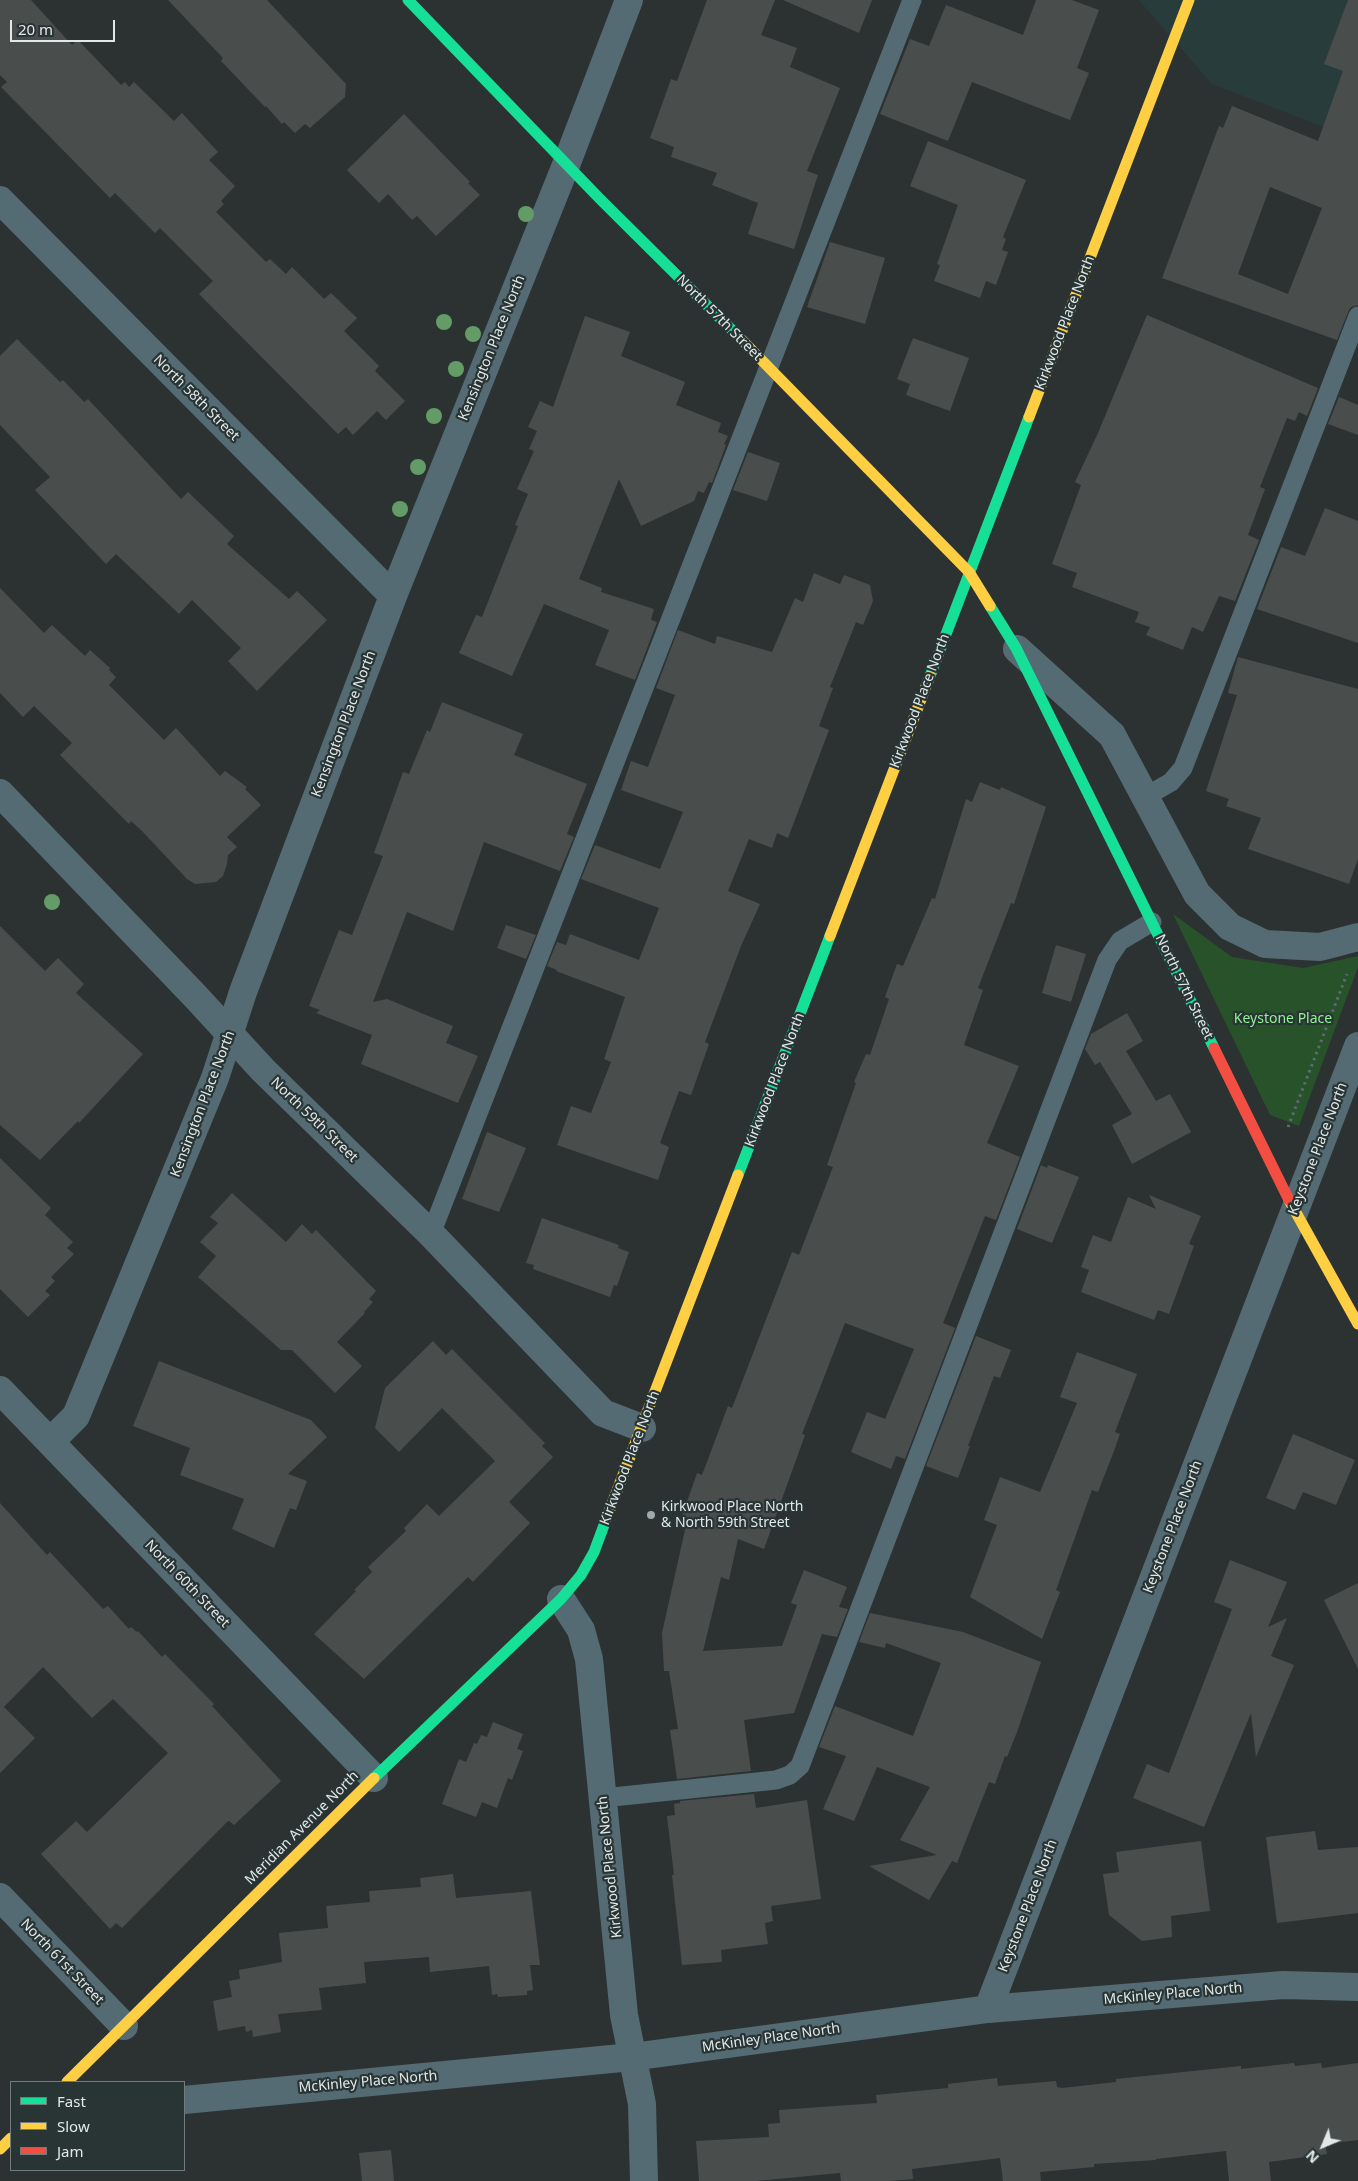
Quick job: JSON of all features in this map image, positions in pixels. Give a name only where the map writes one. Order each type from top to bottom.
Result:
[{"type":"street","name":"North 57th Street","points":[[408,0],[566,165],[770,368],[969,572],[1016,648],[1294,1210],[1358,1324]]},
{"type":"street","name":"Kensington Place North","points":[[50,1442],[76,1416],[215,1078],[244,992],[392,596],[566,165],[629,0]]},
{"type":"street","name":"Kirkwood Place North","points":[[644,2181],[642,2104],[624,2015],[589,1659],[581,1630],[561,1599],[581,1575],[594,1552],[1189,0]]},
{"type":"street","name":"North 58th Street","points":[[0,200],[392,596]]},
{"type":"street","name":"North 57th Street","points":[[1016,648],[1112,735],[1197,894],[1230,927],[1265,944],[1320,947],[1358,937]]},
{"type":"street","name":"North 59th Street","points":[[0,794],[263,1070],[431,1234],[603,1413],[642,1428]]},
{"type":"street","name":"Keystone Place North","points":[[988,2009],[1358,1046]]},
{"type":"street","name":"North 60th Street","points":[[0,1390],[374,1778]]},
{"type":"street","name":"Meridian Avenue North","points":[[68,2081],[374,1778],[561,1599]]},
{"type":"street","name":"North 61st Street","points":[[0,1897],[124,2026]]},
{"type":"street","name":"McKinley Place North","points":[[185,2100],[632,2057],[988,2009],[1283,1985],[1358,1987]]},
{"type":"street","points":[[0,2149],[10,2139]]},
{"type":"lane","points":[[431,1234],[912,0]]},
{"type":"lane","points":[[1145,797],[1171,782],[1183,768],[1358,316]]},
{"type":"lane","points":[[603,1798],[776,1780],[790,1776],[800,1766],[1108,960],[1120,941],[1152,922]]},
{"type":"path","points":[[1286,1133],[1348,971]]},
{"type":"shaded area","points":[[1139,0],[1358,0],[1358,140],[1212,84]]},
{"type":"green space","name":"Keystone Place","points":[[1173,914],[1232,957],[1303,968],[1358,956],[1358,967],[1299,1126],[1270,1115]]},
{"type":"building","points":[[0,0],[31,0],[72,45],[78,40],[121,85],[125,82],[129,87],[134,82],[174,121],[182,113],[218,152],[209,160],[235,186],[221,201],[224,204],[216,212],[266,262],[270,259],[286,274],[292,267],[324,299],[331,293],[357,318],[344,331],[379,366],[375,371],[405,401],[386,420],[377,411],[353,435],[346,427],[338,434],[199,294],[213,281],[160,228],[155,233],[115,193],[110,198],[1,87],[7,82],[0,75]]},
{"type":"building","points":[[168,0],[267,0],[346,84],[345,97],[310,128],[305,124],[295,133],[284,122],[282,124],[221,61],[223,58]]},
{"type":"building","points":[[707,0],[775,0],[761,35],[797,48],[790,67],[840,88],[807,171],[818,175],[794,249],[748,234],[758,203],[712,185],[717,173],[671,157],[674,147],[650,138],[671,79],[677,81]]},
{"type":"building","points":[[783,0],[872,0],[859,33]]},
{"type":"building","points":[[1036,0],[1072,0],[1099,10],[1077,68],[1089,73],[1070,120],[972,82],[948,141],[880,114],[910,39],[929,46],[946,5],[1023,35]]},
{"type":"building","points":[[1348,0],[1358,0],[1358,305],[1351,307],[1348,312],[1337,340],[1162,278],[1219,126],[1223,128],[1232,106],[1318,141],[1343,71],[1324,64]],"holes":[[[1270,187],[1322,208],[1288,294],[1238,274]]]},
{"type":"building","points":[[404,114],[470,182],[468,183],[480,195],[436,236],[417,216],[412,220],[388,194],[379,203],[347,170]]},
{"type":"building","points":[[928,141],[1026,180],[1003,237],[1006,239],[1002,250],[1008,252],[996,285],[986,281],[980,298],[934,281],[940,265],[937,264],[958,205],[910,186]]},
{"type":"building","points":[[830,242],[885,258],[865,324],[807,307]]},
{"type":"building","points":[[1147,315],[1318,388],[1307,416],[1299,412],[1295,421],[1287,418],[1260,487],[1265,489],[1248,535],[1259,540],[1235,601],[1219,596],[1203,632],[1192,627],[1183,650],[1146,635],[1150,627],[1135,622],[1139,612],[1072,587],[1077,573],[1052,564],[1081,485],[1075,482],[1098,433]]},
{"type":"building","points":[[585,316],[630,332],[621,356],[685,382],[676,405],[721,423],[718,432],[728,436],[712,483],[709,482],[704,493],[698,491],[694,501],[641,526],[619,479],[579,579],[602,588],[601,592],[654,609],[651,620],[657,622],[635,680],[595,665],[609,630],[544,604],[512,676],[459,653],[476,615],[482,617],[518,526],[515,525],[528,494],[517,489],[534,451],[529,449],[537,431],[528,427],[540,401],[553,407]]},
{"type":"building","points":[[913,338],[969,358],[950,411],[906,395],[910,384],[897,379]]},
{"type":"building","points":[[17,339],[60,382],[63,380],[84,402],[88,399],[181,499],[188,492],[234,536],[227,544],[289,599],[297,591],[327,620],[257,691],[228,661],[241,648],[192,600],[179,614],[116,554],[106,564],[35,490],[50,477],[0,425],[0,356]]},
{"type":"building","points":[[1339,397],[1358,405],[1358,435],[1328,424]]},
{"type":"building","points":[[748,452],[780,463],[767,501],[733,490]]},
{"type":"building","points":[[1325,508],[1358,521],[1358,643],[1257,609],[1281,547],[1305,556]]},
{"type":"building","points":[[814,573],[840,584],[844,575],[870,585],[873,601],[863,625],[856,622],[830,687],[833,688],[819,726],[829,730],[788,838],[777,833],[772,848],[749,839],[728,891],[760,904],[741,946],[705,1042],[709,1044],[691,1095],[679,1091],[660,1143],[669,1147],[658,1180],[557,1145],[571,1106],[591,1113],[611,1062],[604,1059],[625,997],[547,966],[557,942],[566,945],[570,934],[639,960],[659,908],[581,879],[595,845],[660,869],[683,812],[621,790],[631,761],[648,767],[675,695],[656,688],[678,630],[715,644],[717,636],[772,652],[795,598],[803,602]]},
{"type":"building","points":[[0,588],[44,633],[52,625],[85,656],[90,650],[110,668],[109,670],[116,677],[109,685],[164,740],[176,728],[220,776],[225,771],[247,787],[245,789],[261,805],[227,837],[237,847],[228,855],[223,876],[216,882],[195,884],[187,879],[142,831],[131,821],[129,824],[60,755],[72,743],[34,706],[23,717],[0,693]]},
{"type":"building","points":[[1238,657],[1358,689],[1358,859],[1349,884],[1248,849],[1261,818],[1226,806],[1229,799],[1206,791],[1237,695],[1228,693]]},
{"type":"building","points":[[442,702],[523,734],[514,755],[587,784],[567,834],[574,837],[560,871],[484,842],[453,931],[407,912],[373,1002],[387,999],[453,1026],[446,1043],[478,1056],[458,1103],[361,1064],[372,1035],[316,1013],[320,1010],[309,1006],[339,930],[352,935],[383,856],[374,853],[403,772],[409,774],[427,730],[430,732]]},
{"type":"building","points":[[980,782],[1000,790],[1001,787],[1046,807],[1014,904],[1011,903],[978,988],[983,990],[964,1045],[1019,1066],[987,1143],[1020,1157],[996,1220],[985,1216],[943,1323],[955,1328],[905,1459],[896,1456],[891,1469],[851,1452],[867,1412],[885,1419],[914,1349],[845,1323],[802,1434],[805,1435],[764,1549],[738,1539],[729,1580],[721,1577],[703,1651],[782,1646],[797,1605],[791,1603],[804,1570],[847,1587],[839,1607],[848,1609],[837,1637],[822,1634],[794,1713],[744,1720],[751,1771],[677,1779],[670,1730],[678,1729],[669,1671],[664,1671],[662,1633],[687,1521],[681,1519],[697,1473],[702,1475],[728,1406],[732,1408],[792,1252],[799,1255],[833,1167],[827,1165],[856,1083],[854,1082],[866,1054],[870,1055],[889,999],[885,997],[897,964],[903,966],[932,898],[935,899],[966,799],[972,802]]},
{"type":"building","points":[[506,925],[536,935],[526,959],[497,948]]},
{"type":"building","points":[[0,926],[45,971],[58,958],[84,984],[76,993],[143,1054],[79,1123],[78,1121],[40,1160],[0,1125]]},
{"type":"building","points":[[1056,945],[1086,954],[1071,1002],[1042,993]]},
{"type":"building","points":[[1127,1013],[1143,1041],[1126,1051],[1156,1101],[1170,1094],[1191,1132],[1132,1164],[1112,1125],[1132,1114],[1100,1062],[1095,1065],[1085,1049],[1091,1034]]},
{"type":"building","points":[[487,1132],[526,1148],[499,1212],[462,1199]]},
{"type":"building","points":[[0,1158],[51,1208],[45,1215],[73,1242],[67,1248],[74,1254],[51,1277],[55,1281],[45,1291],[50,1295],[28,1317],[0,1289]]},
{"type":"building","points":[[1041,1165],[1047,1168],[1048,1165],[1079,1177],[1052,1243],[1017,1229]]},
{"type":"building","points":[[232,1193],[286,1242],[302,1224],[312,1234],[316,1230],[376,1291],[369,1299],[373,1302],[365,1313],[337,1342],[362,1366],[335,1393],[292,1350],[281,1350],[198,1277],[216,1256],[200,1242],[218,1223],[210,1217]]},
{"type":"building","points":[[1149,1195],[1201,1216],[1189,1244],[1194,1246],[1169,1314],[1158,1310],[1154,1320],[1081,1292],[1089,1270],[1081,1267],[1093,1235],[1111,1242],[1128,1197],[1156,1209]]},
{"type":"building","points":[[542,1218],[619,1245],[618,1248],[629,1252],[617,1286],[614,1285],[610,1297],[533,1269],[534,1265],[526,1263]]},
{"type":"building","points":[[976,1336],[1011,1350],[1000,1378],[994,1376],[958,1478],[926,1466]]},
{"type":"building","points":[[433,1341],[446,1355],[452,1349],[545,1443],[542,1446],[553,1457],[509,1502],[530,1523],[473,1582],[468,1577],[364,1679],[314,1634],[356,1591],[354,1590],[372,1572],[368,1567],[406,1531],[404,1528],[427,1504],[439,1516],[495,1461],[442,1408],[399,1452],[375,1428],[385,1388]]},
{"type":"building","points":[[1077,1352],[1137,1374],[1115,1432],[1120,1434],[1114,1451],[1098,1492],[1092,1490],[1056,1590],[1060,1592],[1042,1639],[970,1597],[997,1525],[984,1520],[1000,1477],[1040,1492],[1077,1403],[1060,1397]]},
{"type":"building","points":[[159,1361],[311,1420],[327,1437],[288,1474],[307,1481],[296,1510],[290,1508],[274,1548],[232,1529],[244,1499],[180,1475],[190,1448],[133,1426]]},
{"type":"building","points":[[1293,1434],[1355,1460],[1336,1505],[1303,1492],[1295,1510],[1266,1498]]},
{"type":"building","points":[[0,1503],[47,1555],[50,1552],[103,1609],[108,1606],[129,1629],[131,1627],[138,1631],[162,1657],[165,1654],[214,1704],[212,1706],[281,1781],[234,1825],[229,1821],[227,1822],[122,1928],[116,1923],[110,1929],[41,1854],[76,1821],[87,1832],[168,1753],[113,1699],[92,1718],[43,1667],[4,1707],[35,1738],[0,1773]]},
{"type":"building","points":[[1230,1560],[1287,1582],[1268,1627],[1287,1618],[1271,1656],[1294,1665],[1256,1757],[1251,1713],[1204,1827],[1133,1798],[1147,1764],[1169,1773],[1232,1609],[1214,1602]]},
{"type":"building","points":[[1358,1583],[1358,1669],[1324,1600]]},
{"type":"building","points":[[870,1613],[963,1632],[1041,1662],[1017,1732],[1007,1757],[1005,1756],[995,1784],[989,1782],[957,1863],[952,1861],[929,1900],[869,1866],[937,1855],[900,1840],[930,1787],[877,1767],[854,1821],[823,1809],[846,1756],[819,1747],[835,1706],[913,1736],[941,1663],[886,1643],[885,1648],[859,1642]]},
{"type":"building","points":[[493,1722],[523,1734],[517,1749],[523,1751],[512,1780],[508,1778],[497,1808],[482,1802],[476,1817],[442,1804],[459,1759],[466,1762],[474,1743],[477,1744],[481,1735],[487,1737]]},
{"type":"building","points":[[754,1794],[756,1808],[807,1800],[821,1899],[771,1906],[773,1921],[765,1923],[768,1944],[721,1950],[722,1962],[682,1965],[667,1816],[675,1815],[674,1804],[680,1803],[680,1801]]},
{"type":"building","points":[[1315,1831],[1318,1850],[1358,1847],[1358,1913],[1277,1923],[1266,1837]]},
{"type":"building","points":[[1201,1841],[1210,1911],[1171,1916],[1172,1937],[1142,1941],[1109,1915],[1103,1874],[1119,1872],[1116,1852]]},
{"type":"building","points":[[453,1874],[456,1898],[531,1891],[540,1965],[530,1965],[533,1990],[527,1991],[527,1995],[498,1997],[497,1994],[492,1995],[489,1966],[430,1972],[429,1957],[364,1962],[366,1983],[319,1988],[322,2010],[278,2014],[281,2032],[253,2037],[252,2030],[246,2032],[245,2026],[218,2031],[213,2001],[232,1997],[229,1981],[240,1979],[239,1970],[282,1962],[279,1933],[328,1928],[326,1906],[370,1902],[369,1891],[421,1887],[420,1878]]},
{"type":"building","points":[[1294,2063],[1295,2066],[1321,2063],[1322,2068],[1358,2063],[1358,2140],[1325,2144],[1327,2154],[1269,2162],[1271,2181],[1229,2181],[1226,2151],[1156,2160],[1094,2164],[1094,2167],[1040,2172],[1041,2181],[1003,2181],[1000,2158],[912,2169],[913,2179],[890,2181],[841,2181],[840,2173],[756,2181],[699,2181],[696,2141],[769,2137],[768,2124],[780,2123],[779,2110],[877,2103],[876,2095],[948,2088],[948,2084],[997,2078],[998,2086],[1056,2081],[1057,2087],[1062,2088],[1116,2082],[1116,2079],[1241,2066],[1241,2069]]},
{"type":"building","points":[[391,2150],[394,2181],[362,2181],[359,2153]]},
{"type":"traffic: fast","points":[[408,0],[600,199],[739,337]]},
{"type":"traffic: fast","points":[[930,676],[1029,417]]},
{"type":"traffic: fast","points":[[990,606],[1016,648],[1214,1048]]},
{"type":"traffic: fast","points":[[738,1175],[830,936]]},
{"type":"traffic: fast","points":[[374,1778],[561,1599],[581,1575],[594,1552],[610,1509]]},
{"type":"traffic: slow","points":[[1029,417],[1189,0]]},
{"type":"traffic: slow","points":[[739,337],[969,572],[990,606]]},
{"type":"traffic: slow","points":[[830,936],[930,676]]},
{"type":"traffic: slow","points":[[610,1509],[738,1175]]},
{"type":"traffic: slow","points":[[1289,1200],[1358,1324]]},
{"type":"traffic: slow","points":[[68,2081],[374,1778]]},
{"type":"traffic: slow","points":[[0,2149],[10,2139]]},
{"type":"traffic: jam","points":[[1214,1048],[1289,1200]]},
{"type":"place","name":"Kirkwood Place North & North 59th Street","points":[[651,1515]]}]
